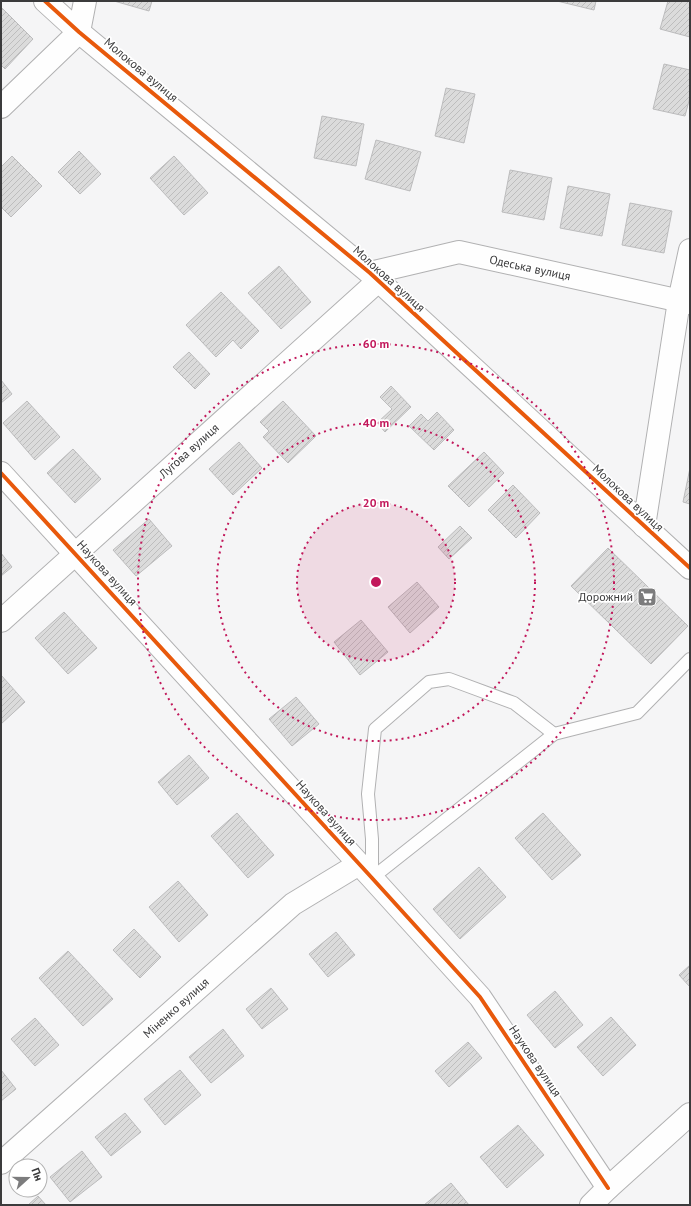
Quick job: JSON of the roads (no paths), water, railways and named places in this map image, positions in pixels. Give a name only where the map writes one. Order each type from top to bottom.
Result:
[{"type":"street","name":"Молокова вулиця","points":[[45,1],[79,32],[374,277],[690,568]]},
{"type":"street","points":[[1,107],[79,32],[84,1]]},
{"type":"street","points":[[644,526],[684,302],[690,250]]},
{"type":"street","name":"Одеська вулиця","points":[[374,277],[459,252],[684,302]]},
{"type":"street","name":"Лугова вулиця","points":[[1,621],[374,277]]},
{"type":"street","name":"Наукова вулиця","points":[[1,473],[76,553],[480,997],[608,1188]]},
{"type":"street","name":"Міненко вулиця","points":[[1,1163],[293,904],[366,871]]},
{"type":"street","points":[[592,1205],[608,1188],[690,1114]]},
{"type":"lane","points":[[366,871],[554,734],[637,713],[690,659]]},
{"type":"lane","points":[[366,871],[372,840],[368,794],[375,729],[429,682],[449,680],[514,703],[554,734]]},
{"type":"place","name":"Дорожний","points":[[647,597]]}]
